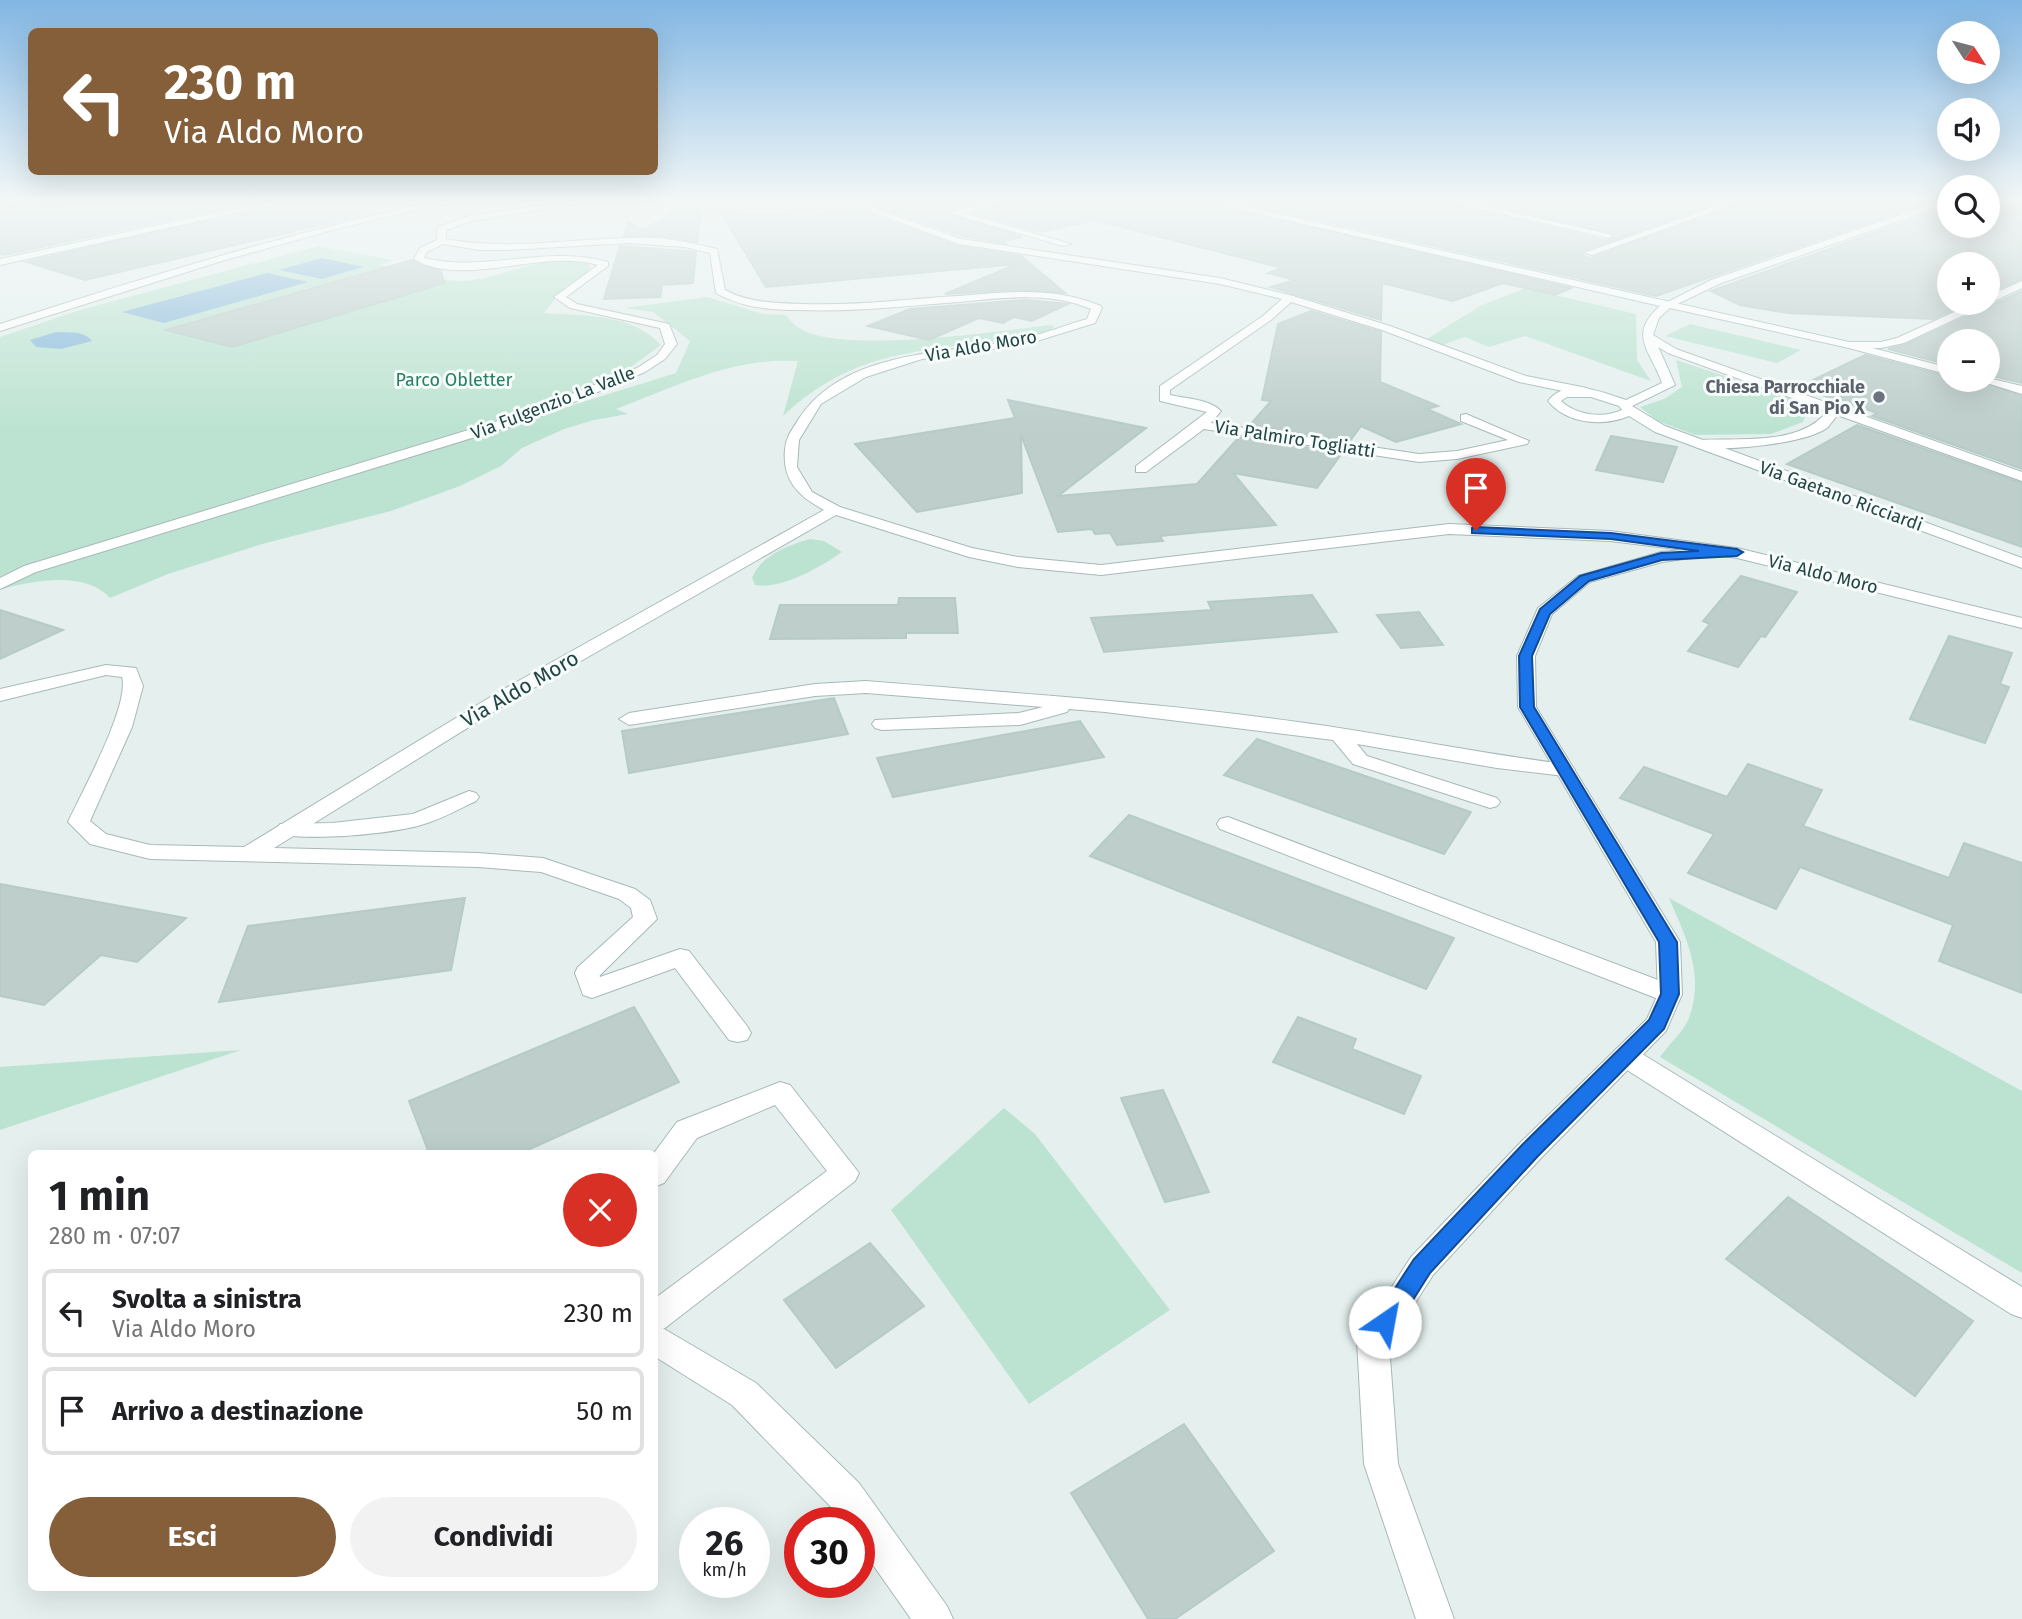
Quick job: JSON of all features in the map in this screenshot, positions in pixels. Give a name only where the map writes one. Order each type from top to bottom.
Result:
[{"type":"street","points":[[0,328],[162,278]]},
{"type":"street","name":"Via Fulgenzio La Valle","points":[[0,584],[30,569],[529,416],[641,370],[661,357],[671,344],[665,326],[574,306],[559,297],[586,278]]},
{"type":"street","name":"Via Aldo Moro","points":[[718,278],[720,291],[734,300],[772,306],[814,308],[1037,293],[1078,298],[1097,308],[1091,321],[1027,341],[920,356],[862,374],[816,402],[792,440],[790,467],[807,495],[835,510],[969,552],[1017,562],[1101,570],[1449,529],[1611,536],[1737,552],[2022,623]]},
{"type":"street","points":[[1197,278],[1289,298],[1386,328],[1522,379],[1590,393]]},
{"type":"street","points":[[1546,278],[1849,345],[1937,369]]},
{"type":"street","points":[[1596,417],[1618,416],[1667,387],[1669,383],[1653,358],[1648,337],[1647,331],[1652,319],[1667,305],[1728,278]]},
{"type":"street","points":[[2000,294],[2022,284]]},
{"type":"street","name":"Via Palmiro Togliatti","points":[[1201,425],[1214,411],[1206,405],[1164,398],[1164,390],[1267,318],[1289,298]]},
{"type":"street","points":[[1849,345],[1881,345],[1900,341],[1956,315]]},
{"type":"street","points":[[1648,337],[1672,351],[2022,477]]},
{"type":"street","points":[[1522,379],[1553,401],[1561,394],[1654,393]]},
{"type":"street","points":[[2000,384],[2022,390]]},
{"type":"street","name":"Via Gaetano Ricciardi","points":[[1590,393],[1616,398],[1660,429]]},
{"type":"street","name":"Via Gaetano Ricciardi","points":[[1553,401],[1562,410],[1660,429],[2022,563]]},
{"type":"street","points":[[1700,443],[1794,436],[1828,421],[1828,408]]},
{"type":"street","name":"Via Palmiro Togliatti","points":[[1201,425],[1419,458],[1457,455],[1522,441],[1466,418]]},
{"type":"street","points":[[1141,470],[1201,425]]},
{"type":"street","name":"Via Aldo Moro","points":[[247,855],[504,697],[835,510]]},
{"type":"street","points":[[1434,1619],[1381,1464],[1373,1341],[1422,1266],[1531,1150],[1657,1024],[1670,994],[1668,942],[1527,707],[1525,656],[1544,612],[1584,579],[1661,557],[1737,552]]},
{"type":"street","points":[[0,695],[106,670],[130,672],[134,686],[122,727],[79,822],[98,839],[150,852],[478,860],[543,865],[627,894],[642,905],[645,919],[587,972],[593,989],[680,957],[738,1033]]},
{"type":"street","points":[[629,719],[815,690],[866,687],[1076,703],[1299,728],[1497,762],[1564,770]]},
{"type":"street","points":[[882,724],[1020,719],[1076,703]]},
{"type":"street","points":[[1339,735],[1360,760],[1490,802]]},
{"type":"street","points":[[288,829],[332,830],[417,820],[469,797]]},
{"type":"street","points":[[1228,824],[1670,994]]},
{"type":"street","points":[[1625,1056],[2022,1304]]},
{"type":"street","points":[[658,1170],[687,1130],[780,1092],[845,1173],[658,1315]]},
{"type":"street","points":[[658,1340],[754,1403],[846,1496],[934,1619]]},
{"type":"green space","name":"Parco Obletter","points":[[201,278],[433,278],[459,281],[485,278],[581,278],[565,287],[544,313],[591,316],[622,322],[636,327],[661,345],[628,369],[525,414],[0,579],[0,337],[80,310]]},
{"type":"green space","points":[[1525,288],[1636,314],[1637,360],[1651,381],[1525,336],[1489,347],[1465,337],[1442,345],[1427,339],[1480,306]]},
{"type":"green space","points":[[707,297],[763,314],[786,315],[800,329],[829,338],[926,339],[1050,325],[1055,327],[1029,337],[926,350],[876,361],[829,381],[783,416],[798,361],[774,361],[727,369],[616,409],[628,414],[564,429],[522,448],[501,466],[460,486],[391,511],[262,544],[168,574],[110,598],[99,589],[73,581],[43,581],[2,589],[13,579],[676,373],[690,341],[653,312],[624,308]]},
{"type":"green space","points":[[1690,324],[1801,350],[1777,363],[1665,336]]},
{"type":"green space","points":[[1676,360],[1798,400],[1807,410],[1803,422],[1771,434],[1695,435],[1658,421],[1640,407],[1664,399],[1682,387]]},
{"type":"green space","points":[[810,539],[824,541],[842,552],[788,581],[765,586],[755,585],[752,578],[761,563],[784,548]]},
{"type":"green space","points":[[1669,898],[2022,1091],[2022,1273],[1660,1057],[1687,1023],[1695,986],[1687,942]]},
{"type":"green space","points":[[241,1050],[0,1130],[0,1067]]},
{"type":"green space","points":[[1004,1108],[1035,1134],[1170,1310],[1029,1404],[891,1210]]},
{"type":"water","points":[[250,278],[288,278],[308,282],[164,323],[122,312]]},
{"type":"water","points":[[56,332],[80,334],[92,341],[61,349],[36,347],[30,340]]},
{"type":"building","points":[[350,278],[443,278],[444,283],[232,347],[166,330]]},
{"type":"building","points":[[610,278],[694,278],[693,283],[662,285],[660,297],[604,299]]},
{"type":"building","points":[[760,278],[869,278],[766,287]]},
{"type":"building","points":[[984,278],[1047,278],[1065,293],[1013,290],[945,294]]},
{"type":"building","points":[[1286,278],[1527,278],[1571,288],[1555,295],[1503,283],[1453,301],[1382,283],[1381,320],[1271,287],[1295,280]]},
{"type":"building","points":[[1574,278],[1709,278],[1656,296]]},
{"type":"building","points":[[1749,278],[1937,278],[1937,315],[1942,315],[1933,319],[1788,313],[1740,305],[1711,291]]},
{"type":"building","points":[[2000,278],[2022,279],[2000,288]]},
{"type":"building","points":[[2022,291],[2022,383],[2000,378],[2000,329],[1940,329],[1970,315],[2000,315],[2000,301]]},
{"type":"building","points":[[1026,300],[1068,304],[1032,321],[1014,317],[1003,323],[979,318],[929,340],[868,326],[910,309]]},
{"type":"building","points":[[1311,311],[1381,332],[1380,382],[1438,406],[1427,409],[1461,424],[1396,442],[1361,426],[1350,441],[1249,426],[1271,401],[1262,400],[1278,324]]},
{"type":"building","points":[[1937,330],[1937,362],[1888,349],[1905,345]]},
{"type":"building","points":[[1865,355],[1937,374],[1937,392],[2000,392],[2000,389],[2022,396],[2022,469],[1872,416],[1877,413],[1798,387]]},
{"type":"building","points":[[1008,400],[1146,428],[1058,496],[1197,484],[1239,437],[1342,453],[1317,488],[1233,473],[1276,525],[1160,536],[1163,541],[1117,545],[1110,533],[1095,534],[1092,529],[1058,532],[1021,435],[1022,493],[917,512],[855,444],[1015,418]]},
{"type":"building","points":[[1857,425],[2022,483],[2022,547],[1787,464]]},
{"type":"building","points":[[1611,436],[1677,447],[1663,482],[1596,470]]},
{"type":"building","points":[[1741,576],[1797,592],[1765,637],[1761,636],[1738,667],[1688,651],[1710,624],[1703,621]]},
{"type":"building","points":[[1312,595],[1337,632],[1104,652],[1091,618],[1212,610],[1208,602]]},
{"type":"building","points":[[899,598],[955,598],[958,633],[906,633],[906,638],[770,639],[780,605],[898,605]]},
{"type":"building","points":[[0,610],[63,630],[0,659]]},
{"type":"building","points":[[1419,612],[1443,645],[1401,648],[1377,615]]},
{"type":"building","points":[[1949,636],[2012,653],[2000,684],[2009,687],[1985,743],[1910,719]]},
{"type":"building","points":[[834,698],[848,734],[629,773],[622,731]]},
{"type":"building","points":[[1080,721],[1104,757],[893,797],[877,758]]},
{"type":"building","points":[[1257,739],[1471,812],[1444,854],[1224,775]]},
{"type":"building","points":[[1748,764],[1822,790],[1803,826],[1949,878],[1964,843],[2022,863],[2022,993],[1939,961],[1953,925],[1800,867],[1776,909],[1688,873],[1714,834],[1620,798],[1644,767],[1727,797]]},
{"type":"building","points":[[1129,815],[1454,938],[1426,989],[1090,856]]},
{"type":"building","points":[[0,884],[186,918],[137,962],[101,955],[44,1005],[0,996]]},
{"type":"building","points":[[465,898],[451,970],[219,1002],[248,926]]},
{"type":"building","points":[[634,1007],[679,1082],[528,1150],[428,1150],[409,1101]]},
{"type":"building","points":[[1298,1017],[1356,1039],[1352,1049],[1421,1076],[1404,1114],[1273,1062]]},
{"type":"building","points":[[1163,1090],[1209,1192],[1165,1202],[1121,1098]]},
{"type":"building","points":[[1788,1197],[1973,1321],[1915,1396],[1726,1259]]},
{"type":"building","points":[[870,1243],[924,1306],[836,1368],[784,1300]]},
{"type":"building","points":[[1184,1424],[1274,1551],[1175,1619],[1148,1619],[1071,1493]]},
{"type":"place","name":"Chiesa Parrocchiale di San Pio X","points":[[1879,397]]},
{"type":"route","points":[[1385,1322],[1422,1266],[1531,1150],[1657,1024],[1670,994],[1668,942],[1527,707],[1525,656],[1544,612],[1584,579],[1661,557],[1737,552],[1611,536],[1476,530]]}]
